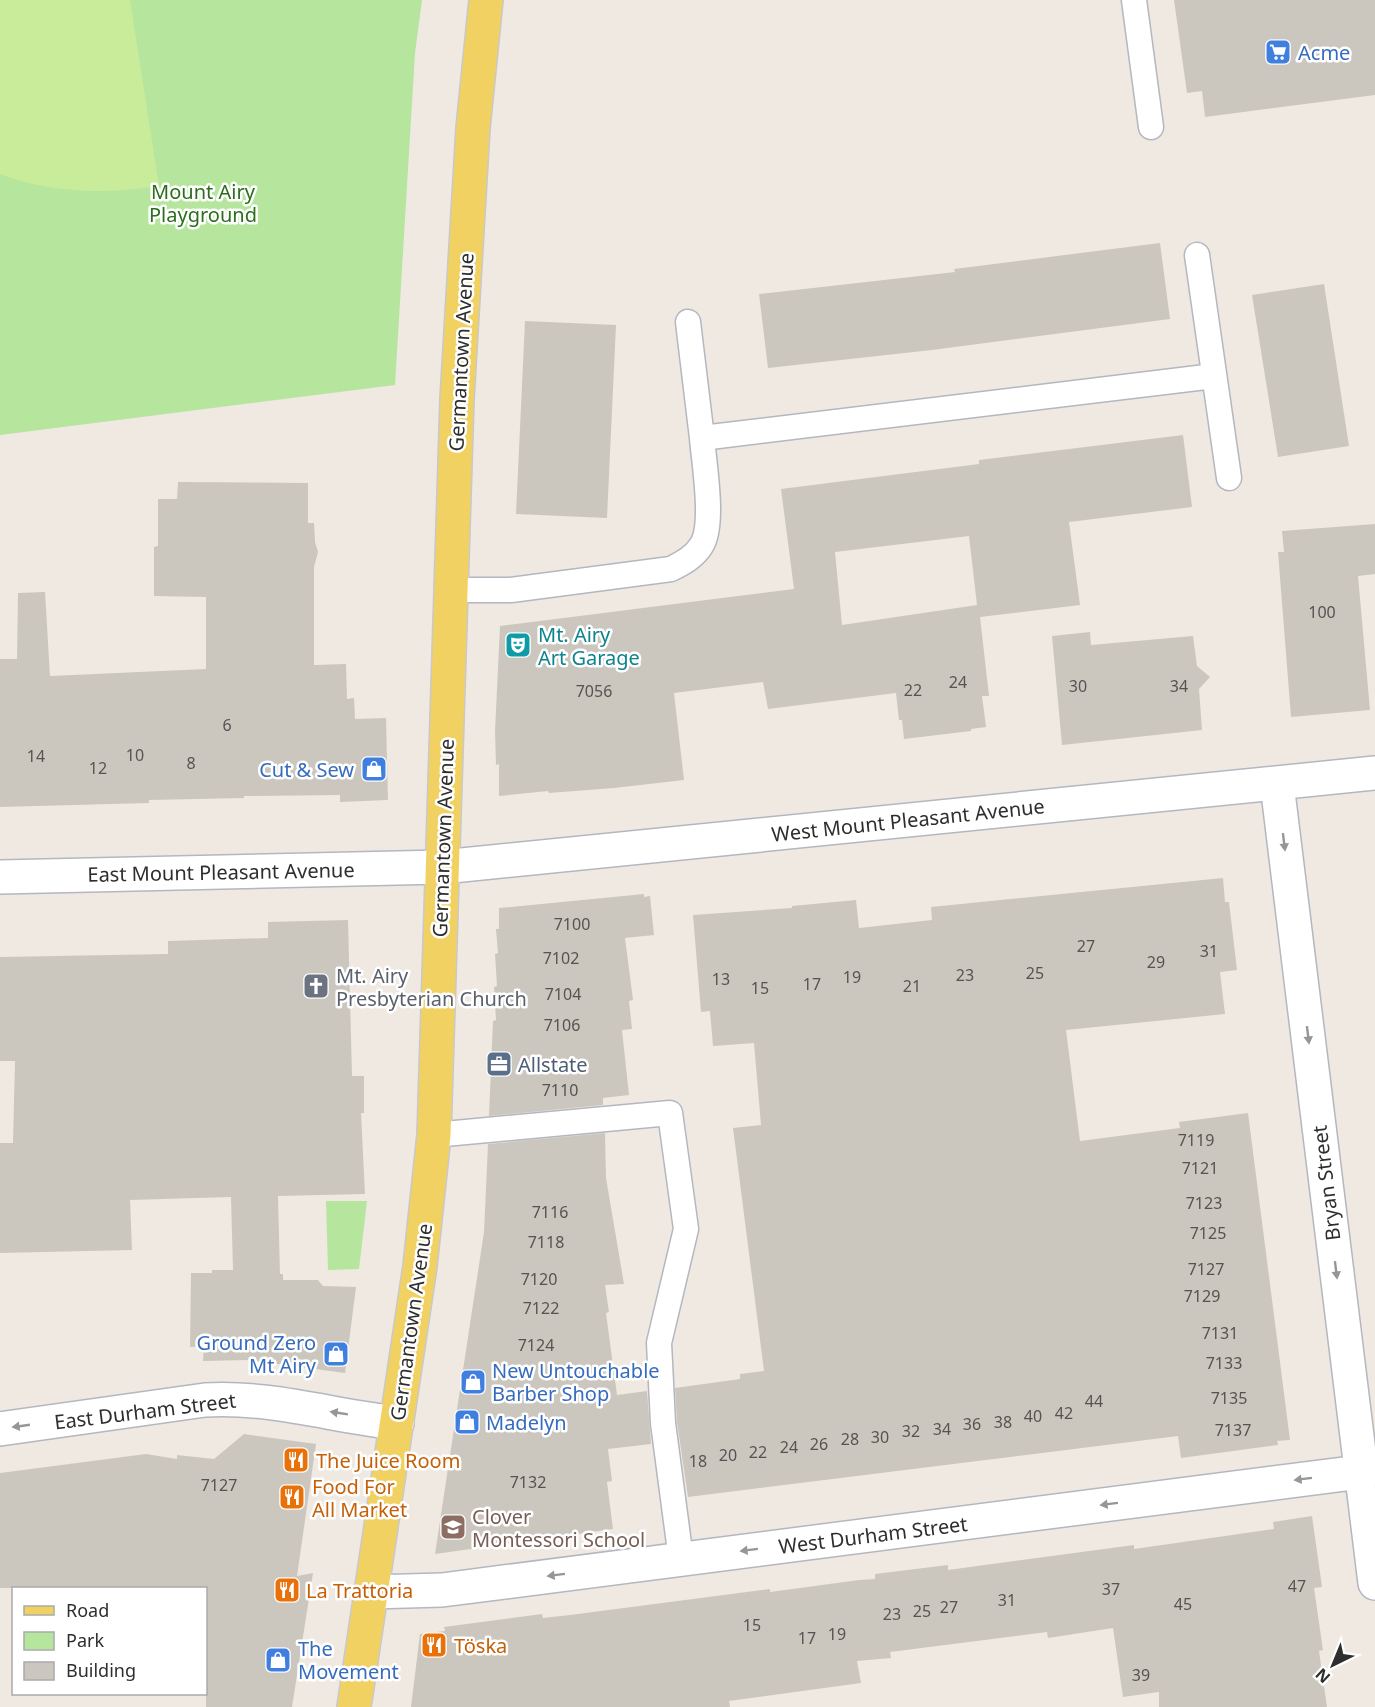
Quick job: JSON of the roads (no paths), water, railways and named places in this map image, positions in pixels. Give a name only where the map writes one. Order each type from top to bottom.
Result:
[{"type":"main road","name":"Germantown Avenue","points":[[354,1707],[420,1266],[434,1135],[459,364],[473,128],[486,0]]},
{"type":"street","name":"West Mount Pleasant Avenue","points":[[442,867],[1375,773]]},
{"type":"street","name":"Bryan Street","points":[[1277,783],[1368,1471],[1375,1583]]},
{"type":"street","name":"East Mount Pleasant Avenue","points":[[0,877],[442,867]]},
{"type":"street","name":"East Durham Street","points":[[0,1429],[232,1398],[346,1413],[397,1423]]},
{"type":"street","name":"West Durham Street","points":[[371,1592],[442,1590],[1368,1471]]},
{"type":"lane","points":[[1134,0],[1151,127]]},
{"type":"lane","points":[[1197,255],[1229,478]]},
{"type":"lane","points":[[451,590],[511,590],[672,569],[689,560],[702,545],[709,524],[702,438],[688,322]]},
{"type":"lane","points":[[702,438],[1214,376]]},
{"type":"lane","points":[[434,1135],[670,1113],[686,1229],[659,1344],[663,1423],[681,1559]]},
{"type":"place","name":"Acme","points":[[1278,52]]},
{"type":"place","name":"Mt. Airy Art Garage","points":[[518,645]]},
{"type":"place","name":"Cut & Sew","points":[[374,769]]},
{"type":"place","name":"Mt. Airy Presbyterian Church","points":[[316,986]]},
{"type":"place","name":"Allstate","points":[[499,1064]]},
{"type":"place","name":"Ground Zero Mt Airy","points":[[336,1354]]},
{"type":"place","name":"New Untouchable Barber Shop","points":[[473,1382]]},
{"type":"place","name":"Madelyn","points":[[467,1422]]},
{"type":"place","name":"The Juice Room","points":[[296,1460]]},
{"type":"place","name":"Food For All Market","points":[[292,1497]]},
{"type":"place","name":"Clover Montessori School","points":[[453,1527]]},
{"type":"place","name":"La Trattoria","points":[[287,1590]]},
{"type":"place","name":"Töska","points":[[434,1645]]},
{"type":"place","name":"The Movement","points":[[278,1660]]},
{"type":"park label","name":"Mount Airy Playground","points":[[203,202]]}]
